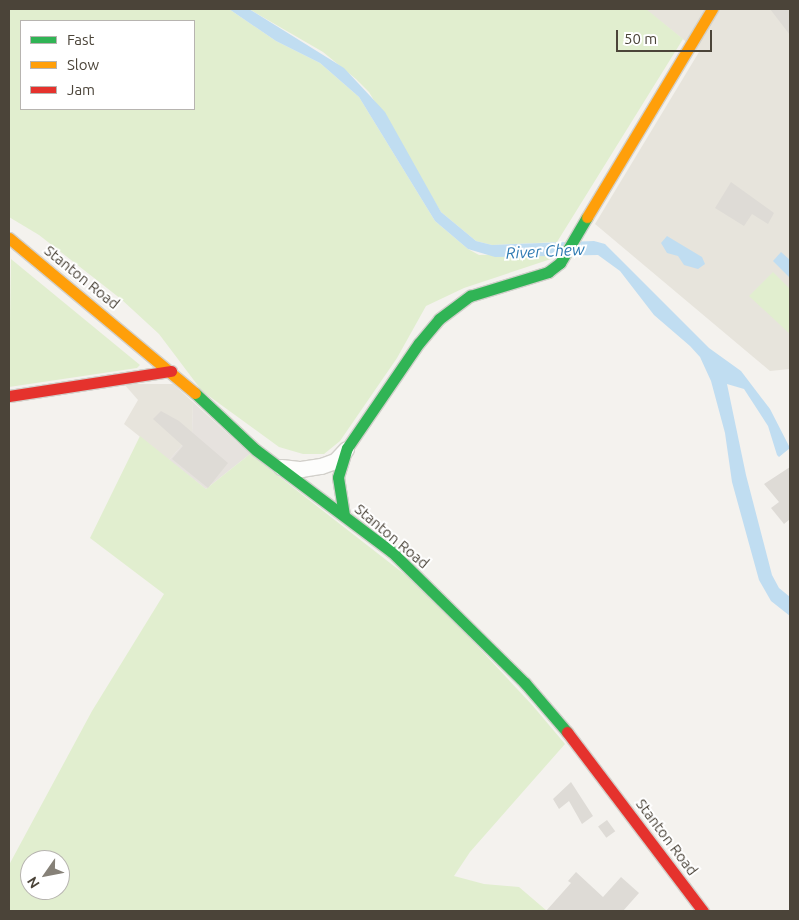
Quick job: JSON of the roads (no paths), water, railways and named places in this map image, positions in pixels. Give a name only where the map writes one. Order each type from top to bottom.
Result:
[{"type":"main road","points":[[344,515],[338,477],[347,448],[439,319],[470,296],[548,272],[560,263],[712,9]]},
{"type":"main road","name":"Stanton Road","points":[[9,238],[172,371],[278,467],[392,552],[525,683],[578,746],[703,911]]},
{"type":"main road","points":[[9,396],[172,371]]},
{"type":"street","points":[[278,467],[301,469],[321,466],[335,461],[347,448]]},
{"type":"water","name":"River Chew","points":[[229,9],[249,9],[344,68],[385,112],[441,212],[476,241],[492,245],[594,241],[605,244],[709,348],[741,371],[770,409],[790,448],[779,457],[777,455],[768,426],[744,389],[727,384],[746,475],[772,575],[779,588],[790,597],[790,616],[771,601],[759,580],[732,482],[725,433],[711,381],[700,357],[690,346],[654,315],[620,271],[598,255],[495,257],[468,249],[435,221],[359,97],[320,63],[276,41]]},
{"type":"water","points":[[667,236],[702,257],[705,264],[698,269],[684,265],[678,256],[667,253],[661,243]]},
{"type":"water","points":[[781,252],[790,260],[790,278],[773,261]]}]
